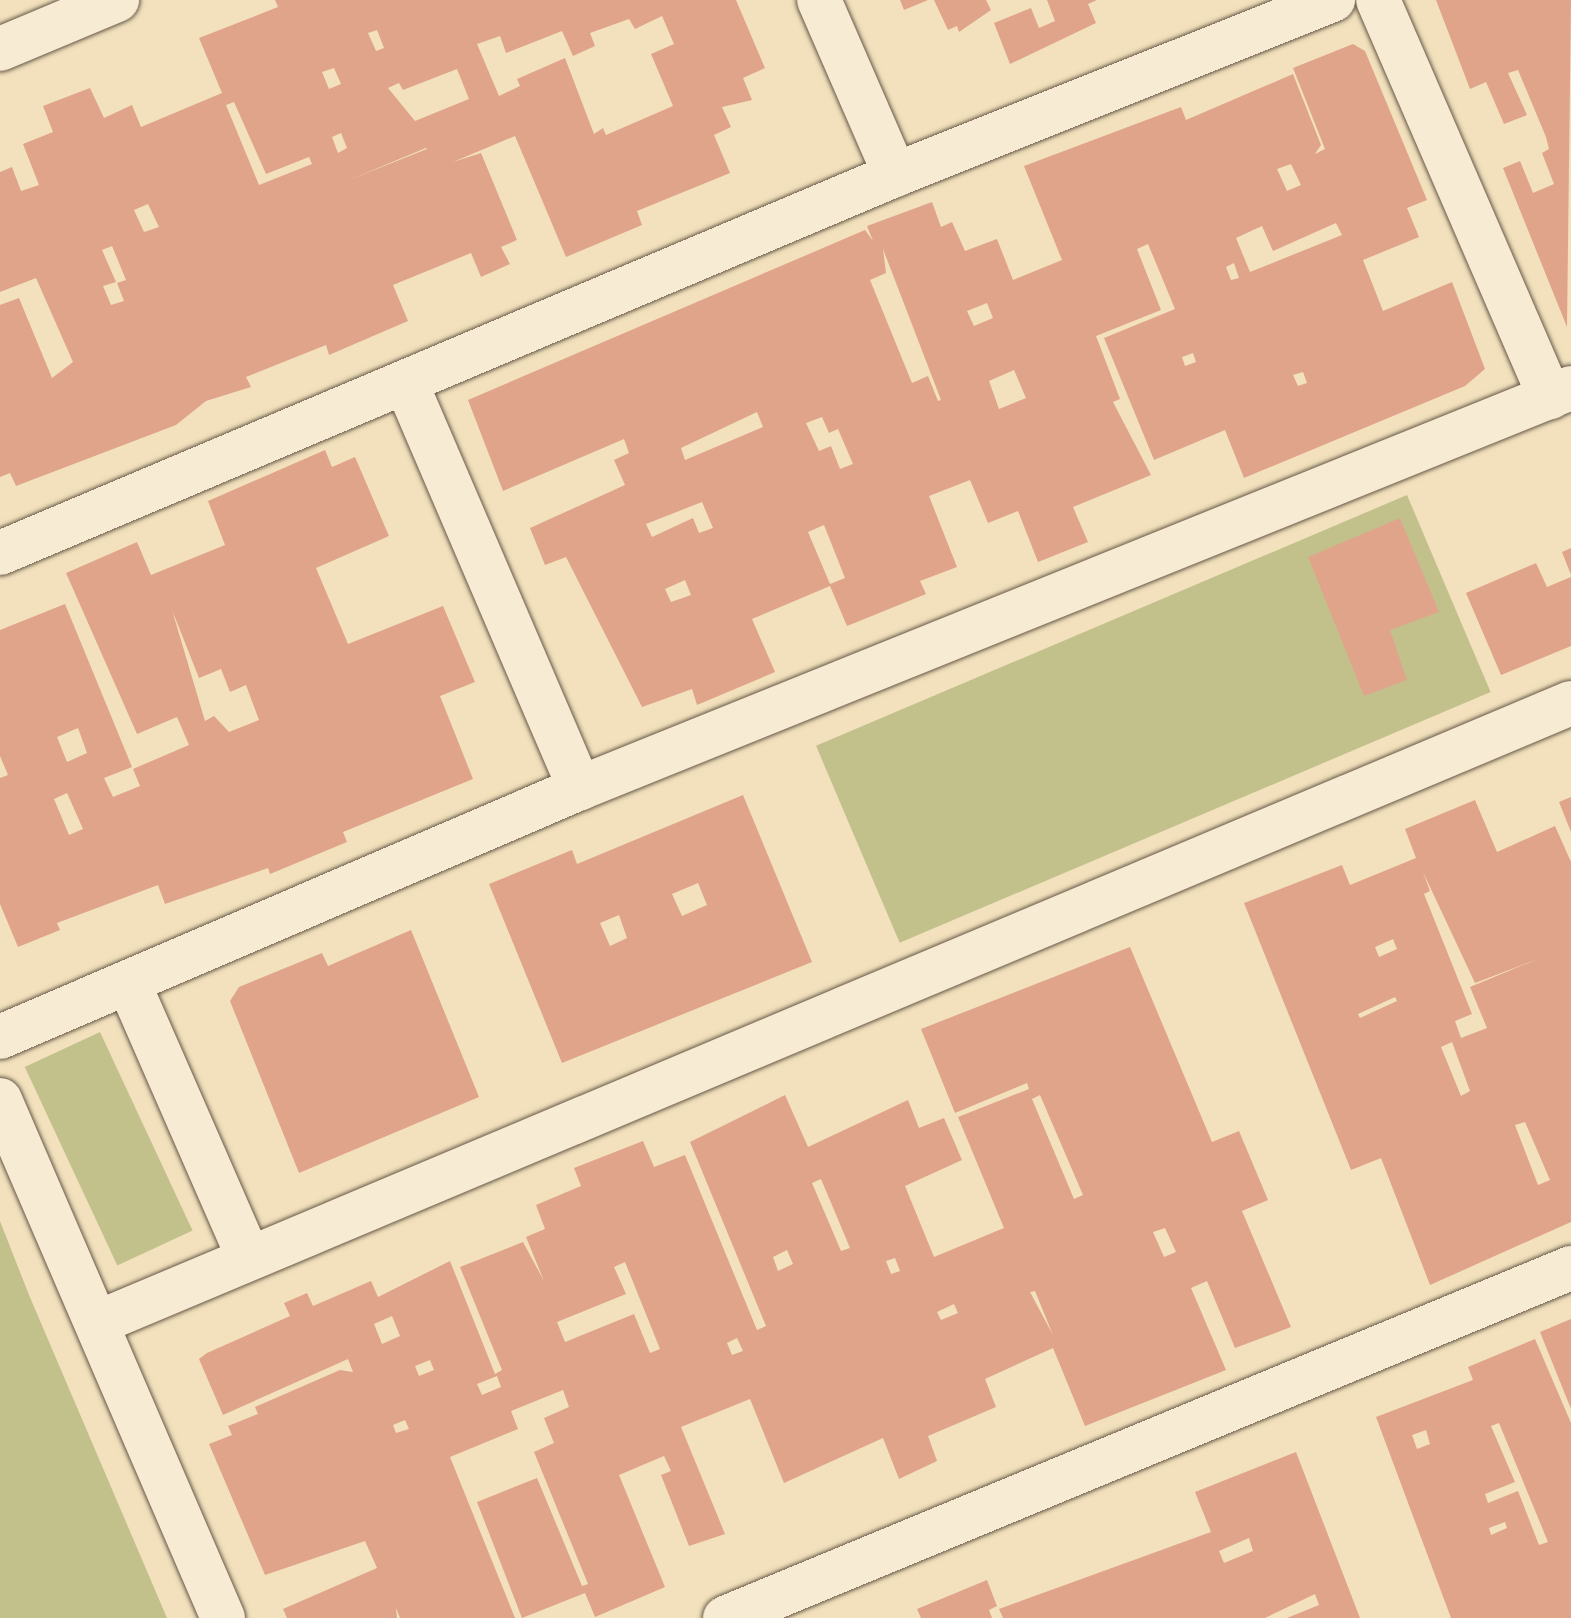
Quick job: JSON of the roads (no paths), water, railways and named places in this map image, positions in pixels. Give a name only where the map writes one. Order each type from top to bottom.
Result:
[{"type":"street","points":[[0,49],[117,0]]},
{"type":"street","points":[[819,0],[895,175]]},
{"type":"street","points":[[0,553],[895,175],[1333,0]]},
{"type":"street","points":[[0,1037],[580,788],[1560,393],[1378,0]]},
{"type":"street","points":[[406,383],[580,788]]},
{"type":"street","points":[[99,1322],[248,1256],[1571,703]]},
{"type":"street","points":[[129,984],[248,1256]]},
{"type":"street","points":[[0,1100],[99,1322],[223,1618]]},
{"type":"street","points":[[725,1618],[1571,1268]]}]
